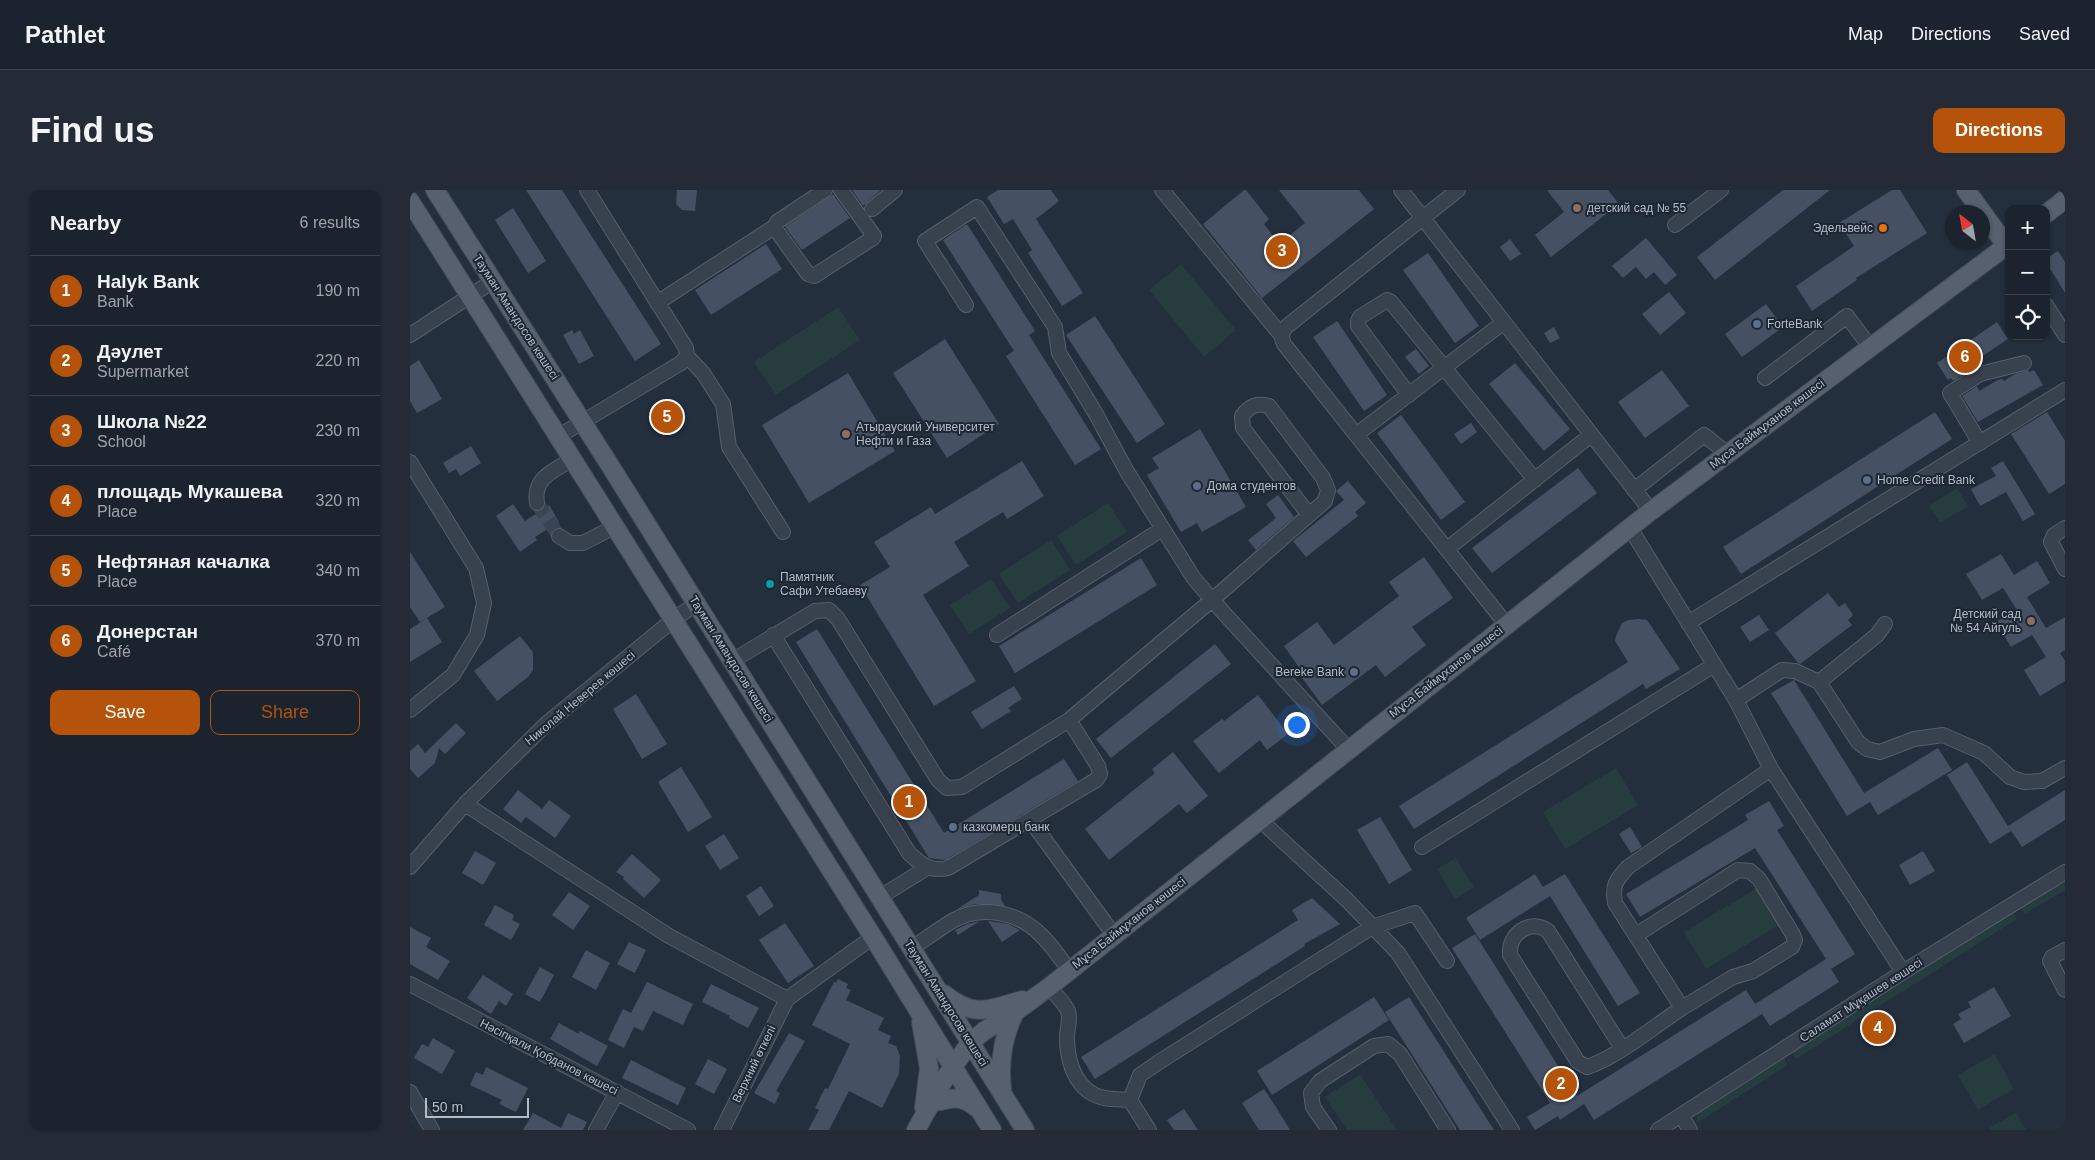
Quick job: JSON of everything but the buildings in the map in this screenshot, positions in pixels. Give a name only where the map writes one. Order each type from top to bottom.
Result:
[{"type":"main road","name":"Тауман Амандосов көшесі","points":[[435,190],[582,421],[1025,1130]]},
{"type":"main road","points":[[1966,190],[2005,242]]},
{"type":"main road","points":[[2050,211],[2065,199]]},
{"type":"main road","points":[[410,201],[873,937],[992,1130]]},
{"type":"main road","name":"Мұса Баймұханов көшесі","points":[[924,1117],[945,1078],[970,1043],[984,1031],[1015,1012],[1114,935],[1651,511],[2005,248]]},
{"type":"main road","points":[[936,988],[967,1009],[982,1010],[997,1008],[1042,991]]},
{"type":"main road","points":[[918,1011],[929,1068],[924,1117]]},
{"type":"main road","points":[[1002,1093],[1001,1064],[1007,1028],[1015,1012]]},
{"type":"main road","points":[[924,1117],[953,1098],[967,1100],[979,1110]]},
{"type":"street","points":[[559,436],[681,363],[686,356],[686,348],[587,190]]},
{"type":"street","points":[[657,303],[774,227],[777,222],[825,190]]},
{"type":"street","points":[[774,227],[808,274],[814,276],[874,236],[841,190]]},
{"type":"street","points":[[872,209],[894,190]]},
{"type":"street","points":[[1162,190],[1281,335],[1284,344],[1506,624]]},
{"type":"street","points":[[1401,190],[1651,511]]},
{"type":"street","points":[[1281,335],[1286,327],[1458,190]]},
{"type":"street","points":[[1675,225],[1721,190]]},
{"type":"street","points":[[966,304],[925,241],[977,207],[1055,327],[1059,353],[1162,529],[1193,577],[1348,749]]},
{"type":"street","points":[[410,334],[492,281]]},
{"type":"street","points":[[1409,395],[1358,326],[1360,317],[1383,301],[1391,302],[1535,480]]},
{"type":"street","points":[[2050,311],[2065,335]]},
{"type":"street","points":[[1765,378],[1847,316],[1870,347]]},
{"type":"street","points":[[1357,434],[1504,322]]},
{"type":"street","points":[[686,356],[703,373],[723,404],[729,447],[783,532]]},
{"type":"street","points":[[1980,443],[1950,393],[1980,374],[2024,363]]},
{"type":"street","points":[[1688,623],[2065,390]]},
{"type":"street","points":[[732,660],[815,611],[829,610],[838,619],[938,780],[947,788],[962,787],[1069,720],[1326,501],[1328,490],[1323,478],[1270,406],[1260,404],[1248,407],[1242,416],[1243,428],[1309,515]]},
{"type":"street","points":[[1447,549],[1592,435]]},
{"type":"street","points":[[1634,490],[1704,435],[1728,454]]},
{"type":"street","points":[[537,503],[535,493],[539,481],[572,459]]},
{"type":"street","points":[[410,462],[476,568],[484,602],[478,635],[453,675],[410,710]]},
{"type":"street","points":[[559,536],[570,544],[583,543],[614,527]]},
{"type":"street","points":[[1630,528],[1736,700],[1771,769],[1903,972]]},
{"type":"street","points":[[2065,528],[2054,535],[2051,542],[2065,569]]},
{"type":"street","points":[[997,635],[1162,529]]},
{"type":"street","name":"Николай Неверев көшесі","points":[[410,867],[465,804],[546,724],[673,620],[696,604]]},
{"type":"street","points":[[1819,682],[1877,635],[1885,624]]},
{"type":"street","points":[[773,635],[909,853],[927,868],[936,871],[948,868],[1030,821],[1096,780],[1100,774],[1098,766],[1069,720]]},
{"type":"street","points":[[1422,846],[1714,665]]},
{"type":"street","points":[[1736,700],[1782,670],[1794,671],[1819,682],[1858,742],[1867,749],[1880,752],[1914,739],[1943,735],[1984,753],[2010,777],[2024,782],[2042,782],[2065,768]]},
{"type":"street","points":[[1682,1008],[1615,903],[1613,891],[1616,880],[1628,867],[1771,769]]},
{"type":"street","points":[[465,804],[669,936],[787,998],[873,937]]},
{"type":"street","points":[[1259,819],[1347,900],[1398,953],[1512,1130]]},
{"type":"street","points":[[1030,821],[1114,935]]},
{"type":"street","points":[[880,897],[927,868]]},
{"type":"street","points":[[1622,1048],[1548,931],[1540,925],[1530,925],[1513,937],[1509,946],[1510,955],[1578,1062],[1587,1067],[1598,1063],[1622,1048],[1682,1008],[1732,977],[1753,971],[1792,948],[1795,940],[1759,879],[1750,871],[1738,870],[1636,935]]},
{"type":"street","name":"Саламат Мұқашев көшесі","points":[[1658,1130],[1903,972],[2065,872]]},
{"type":"street","points":[[912,948],[955,920],[972,913],[996,912],[1017,918],[1039,932],[1069,970]]},
{"type":"street","points":[[1130,1100],[1140,1076],[1153,1066],[1372,926],[1415,912],[1447,961]]},
{"type":"street","points":[[2065,950],[2052,957],[2050,961],[2065,990]]},
{"type":"street","name":"Нәсіпқали Қобданов көшесі","points":[[410,984],[688,1130]]},
{"type":"street","points":[[1042,991],[1068,1010],[1067,1052],[1074,1075],[1092,1094],[1104,1098],[1130,1100]]},
{"type":"street","name":"Верхний өткелі","points":[[722,1130],[787,998]]},
{"type":"street","points":[[1329,1130],[1313,1107],[1311,1093],[1320,1081],[1374,1046],[1388,1044],[1400,1054],[1448,1130]]},
{"type":"street","points":[[410,1092],[432,1130]]},
{"type":"street","points":[[596,1130],[617,1092]]},
{"type":"street","points":[[1130,1100],[1149,1130]]},
{"type":"street","points":[[1681,1115],[1690,1130]]},
{"type":"green space","points":[[1181,264],[1236,330],[1204,357],[1149,290]]},
{"type":"green space","points":[[838,307],[860,340],[776,395],[754,362]]},
{"type":"green space","points":[[1957,488],[1968,506],[1940,523],[1929,506]]},
{"type":"green space","points":[[1108,503],[1127,532],[1076,565],[1057,536]]},
{"type":"green space","points":[[1051,540],[1070,570],[1018,603],[999,574]]},
{"type":"green space","points":[[991,579],[1010,608],[969,634],[950,605]]},
{"type":"green space","points":[[1616,768],[1638,805],[1565,849],[1543,812]]},
{"type":"green space","points":[[1456,858],[1474,887],[1455,899],[1437,869]]},
{"type":"green space","points":[[2065,880],[2065,890],[2025,914],[2020,907]]},
{"type":"green space","points":[[1757,888],[1779,925],[1706,969],[1684,932]]},
{"type":"green space","points":[[2012,912],[2017,919],[1796,1059],[1791,1052]]},
{"type":"green space","points":[[1995,1054],[2014,1089],[1978,1110],[1958,1075]]},
{"type":"green space","points":[[1783,1057],[1788,1065],[1697,1123],[1697,1116],[1700,1110]]},
{"type":"green space","points":[[1360,1074],[1397,1130],[1347,1130],[1325,1097]]},
{"type":"green space","points":[[2016,1113],[2026,1130],[1990,1130],[1989,1128]]},
{"type":"tunnel","points":[[537,503],[559,536]]},
{"type":"place","name":"детский сад № 55","points":[[1577,208]]},
{"type":"place","name":"Эдельвейс","points":[[1883,228]]},
{"type":"place","name":"Школа №22","points":[[1282,251]]},
{"type":"place","name":"ForteBank","points":[[1757,324]]},
{"type":"place","name":"Донерстан","points":[[1965,357]]},
{"type":"place","name":"Нефтяная качалка","points":[[667,417]]},
{"type":"place","name":"Атырауский Университет Нефти и Газа","points":[[846,434]]},
{"type":"place","name":"Home Credit Bank","points":[[1867,480]]},
{"type":"place","name":"Дома студентов","points":[[1197,486]]},
{"type":"place","name":"Памятник Сафи Утебаеву","points":[[770,584]]},
{"type":"place","name":"Детский сад № 54 Айгуль","points":[[2031,621]]},
{"type":"place","name":"Bereke Bank","points":[[1354,672]]},
{"type":"place","name":"Halyk Bank","points":[[909,802]]},
{"type":"place","name":"казкомерц банк","points":[[953,827]]},
{"type":"place","name":"площадь Мукашева","points":[[1878,1028]]},
{"type":"place","name":"Дәулет","points":[[1561,1084]]}]
